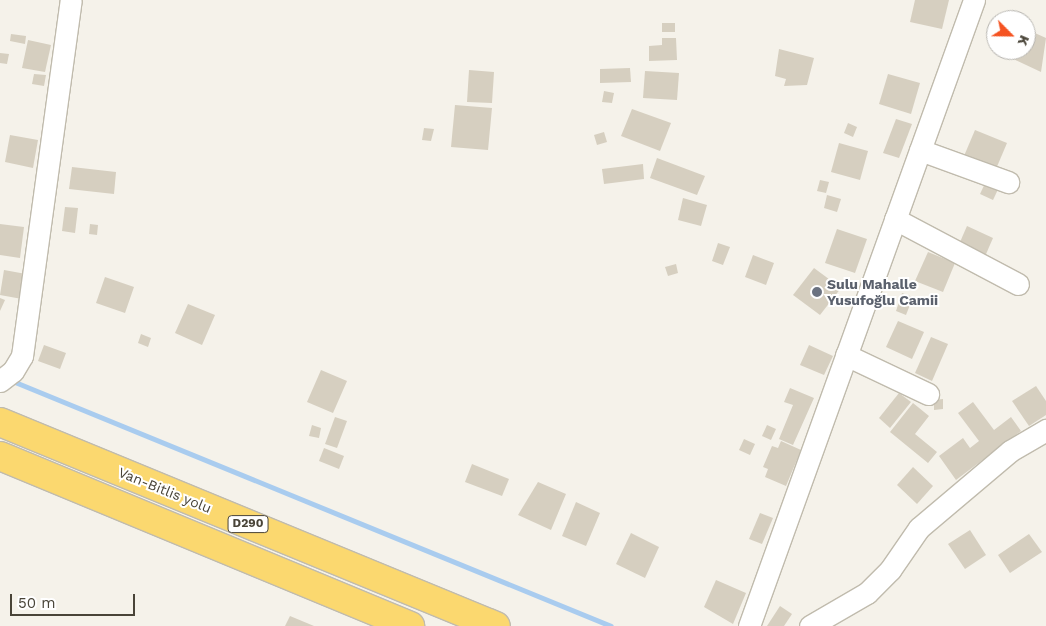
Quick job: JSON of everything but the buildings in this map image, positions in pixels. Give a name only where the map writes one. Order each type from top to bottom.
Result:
[{"type":"highway","name":"Van-Bitlis yolu","points":[[0,422],[496,626]]},
{"type":"highway","name":"D290","points":[[0,456],[410,626]]},
{"type":"street","points":[[12,369],[71,0]]},
{"type":"street","points":[[749,626],[853,358],[926,152],[974,0]]},
{"type":"street","points":[[926,152],[1008,182]]},
{"type":"street","points":[[901,221],[1018,284]]},
{"type":"street","points":[[853,358],[928,394]]},
{"type":"street","points":[[810,626],[867,593],[890,570],[919,528],[1010,451],[1046,430]]},
{"type":"waterway","points":[[10,380],[611,626]]},
{"type":"place","name":"Sulu Mahalle Yusufoğlu Camii","points":[[817,292]]}]
